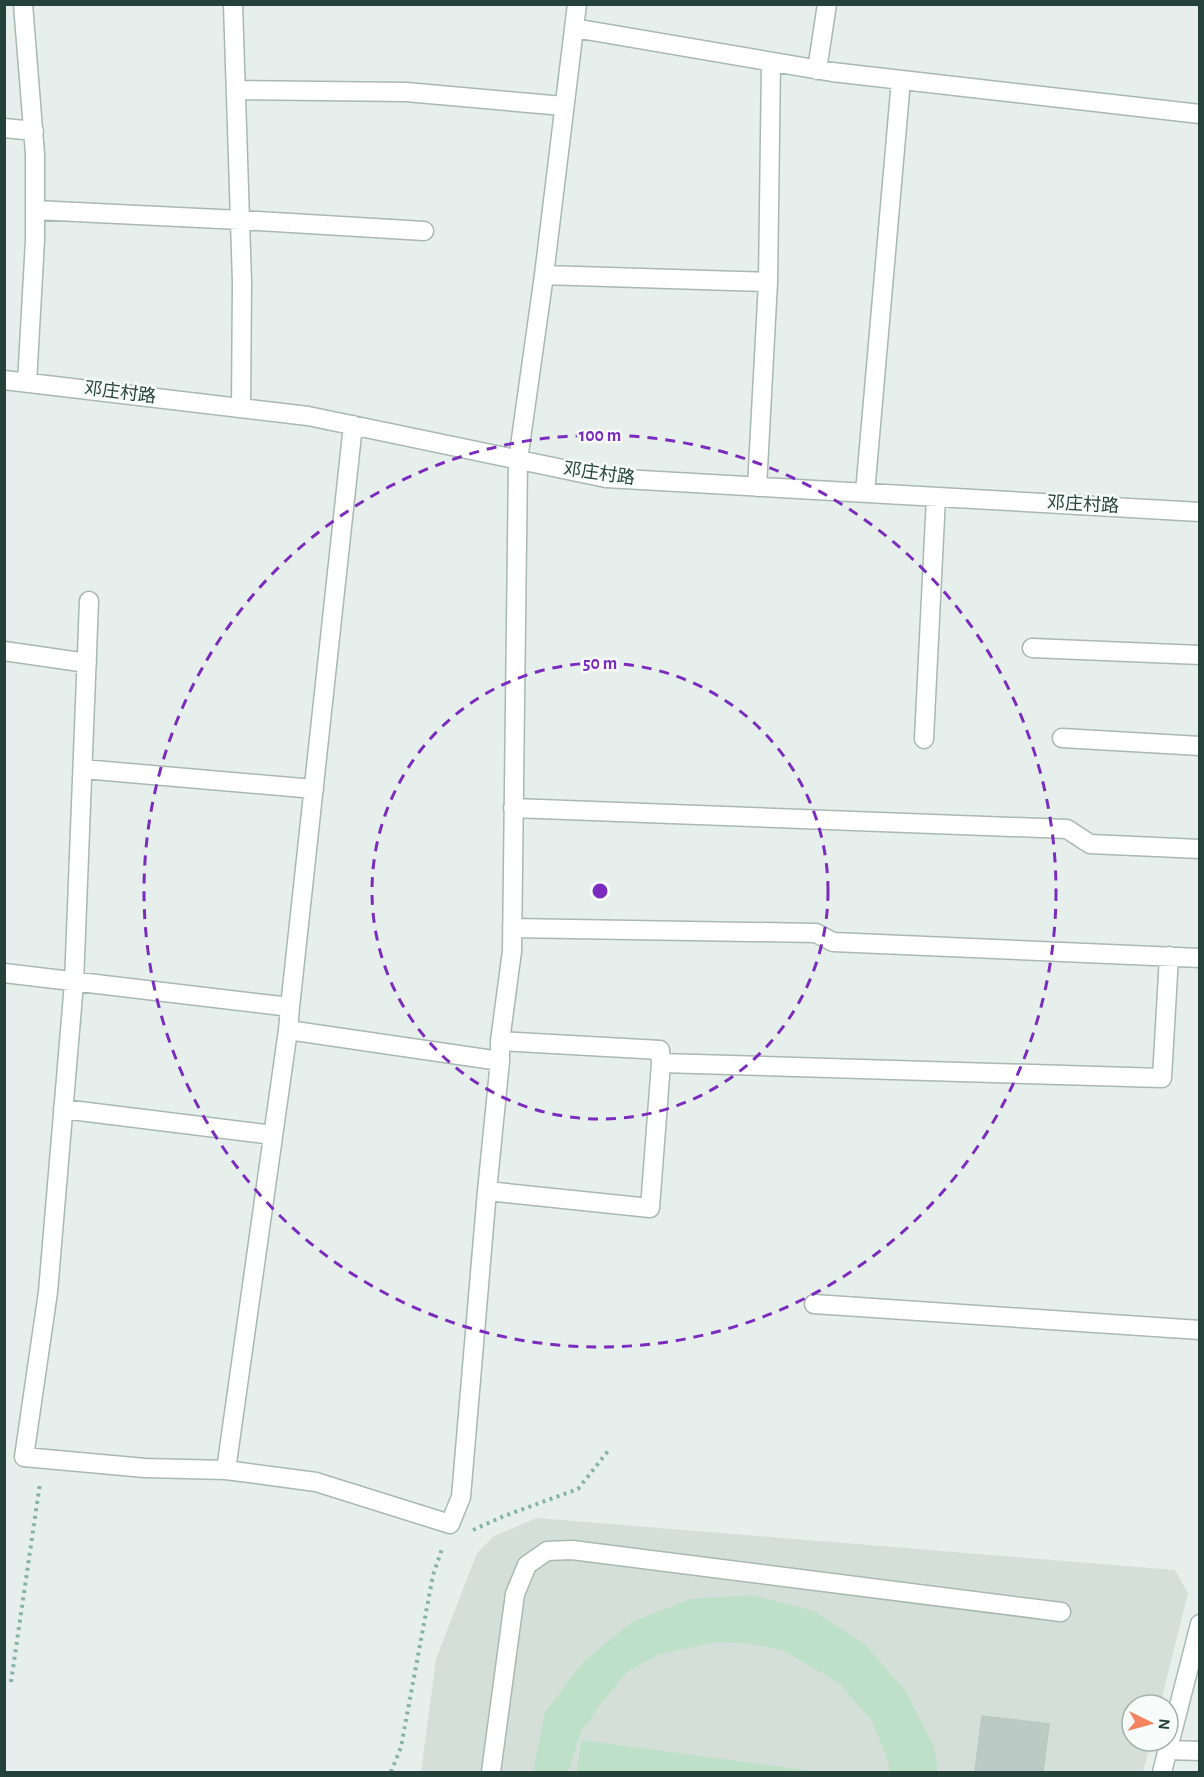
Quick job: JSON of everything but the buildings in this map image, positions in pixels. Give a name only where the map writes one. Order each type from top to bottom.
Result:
[{"type":"street","points":[[23,4],[34,131],[35,210],[27,383]]},
{"type":"street","points":[[233,4],[242,282],[241,408]]},
{"type":"street","points":[[89,601],[74,982],[48,1292],[24,1457],[145,1467],[226,1470],[316,1482],[450,1524],[461,1497],[500,1041],[512,951],[518,460],[544,275],[576,4]]},
{"type":"street","points":[[817,70],[827,4]]},
{"type":"street","points":[[573,28],[817,70],[1200,114]]},
{"type":"street","points":[[757,487],[768,282],[771,62]]},
{"type":"street","points":[[866,493],[901,80]]},
{"type":"street","points":[[236,90],[406,92],[563,106]]},
{"type":"street","points":[[4,129],[34,131]]},
{"type":"street","points":[[35,210],[424,231]]},
{"type":"street","points":[[544,275],[768,282]]},
{"type":"street","name":"邓庄村路","points":[[4,380],[308,416],[606,478],[1200,512]]},
{"type":"street","points":[[226,1470],[288,1030],[352,425]]},
{"type":"street","points":[[924,739],[936,497]]},
{"type":"street","points":[[1032,648],[1200,655]]},
{"type":"street","points":[[4,651],[87,663]]},
{"type":"street","points":[[1062,738],[1200,746]]},
{"type":"street","points":[[83,769],[314,789]]},
{"type":"street","points":[[513,808],[1066,829],[1090,844],[1200,849]]},
{"type":"street","points":[[512,928],[816,933],[833,942],[1200,957]]},
{"type":"street","points":[[661,1064],[1162,1078],[1169,956]]},
{"type":"street","points":[[4,973],[290,1007]]},
{"type":"street","points":[[288,1030],[500,1061]]},
{"type":"street","points":[[486,1191],[650,1208],[661,1064],[660,1050],[500,1041]]},
{"type":"street","points":[[63,1109],[273,1135]]},
{"type":"street","points":[[814,1304],[1200,1330]]},
{"type":"street","points":[[490,1773],[515,1594],[528,1565],[547,1551],[572,1550],[1061,1612]]},
{"type":"street","points":[[1180,1703],[1200,1624]]},
{"type":"street","points":[[1180,1750],[1200,1751]]},
{"type":"street","points":[[1162,1773],[1167,1753]]},
{"type":"path","points":[[391,1773],[401,1747],[432,1575],[450,1524],[475,1531],[504,1516],[578,1489],[608,1451]]},
{"type":"path","points":[[11,1682],[43,1459]]},
{"type":"shaded area","points":[[537,1518],[1175,1570],[1188,1593],[1163,1693],[1120,1693],[1120,1753],[1148,1753],[1143,1772],[421,1772],[436,1659],[477,1553],[494,1536]]},
{"type":"green space","points":[[752,1595],[813,1611],[865,1644],[906,1692],[935,1749],[938,1772],[890,1772],[872,1721],[839,1683],[782,1650],[746,1643],[715,1642],[658,1655],[627,1672],[581,1732],[568,1772],[533,1772],[545,1712],[583,1662],[632,1622],[690,1599]]},
{"type":"green space","points":[[581,1740],[819,1772],[577,1772]]}]
